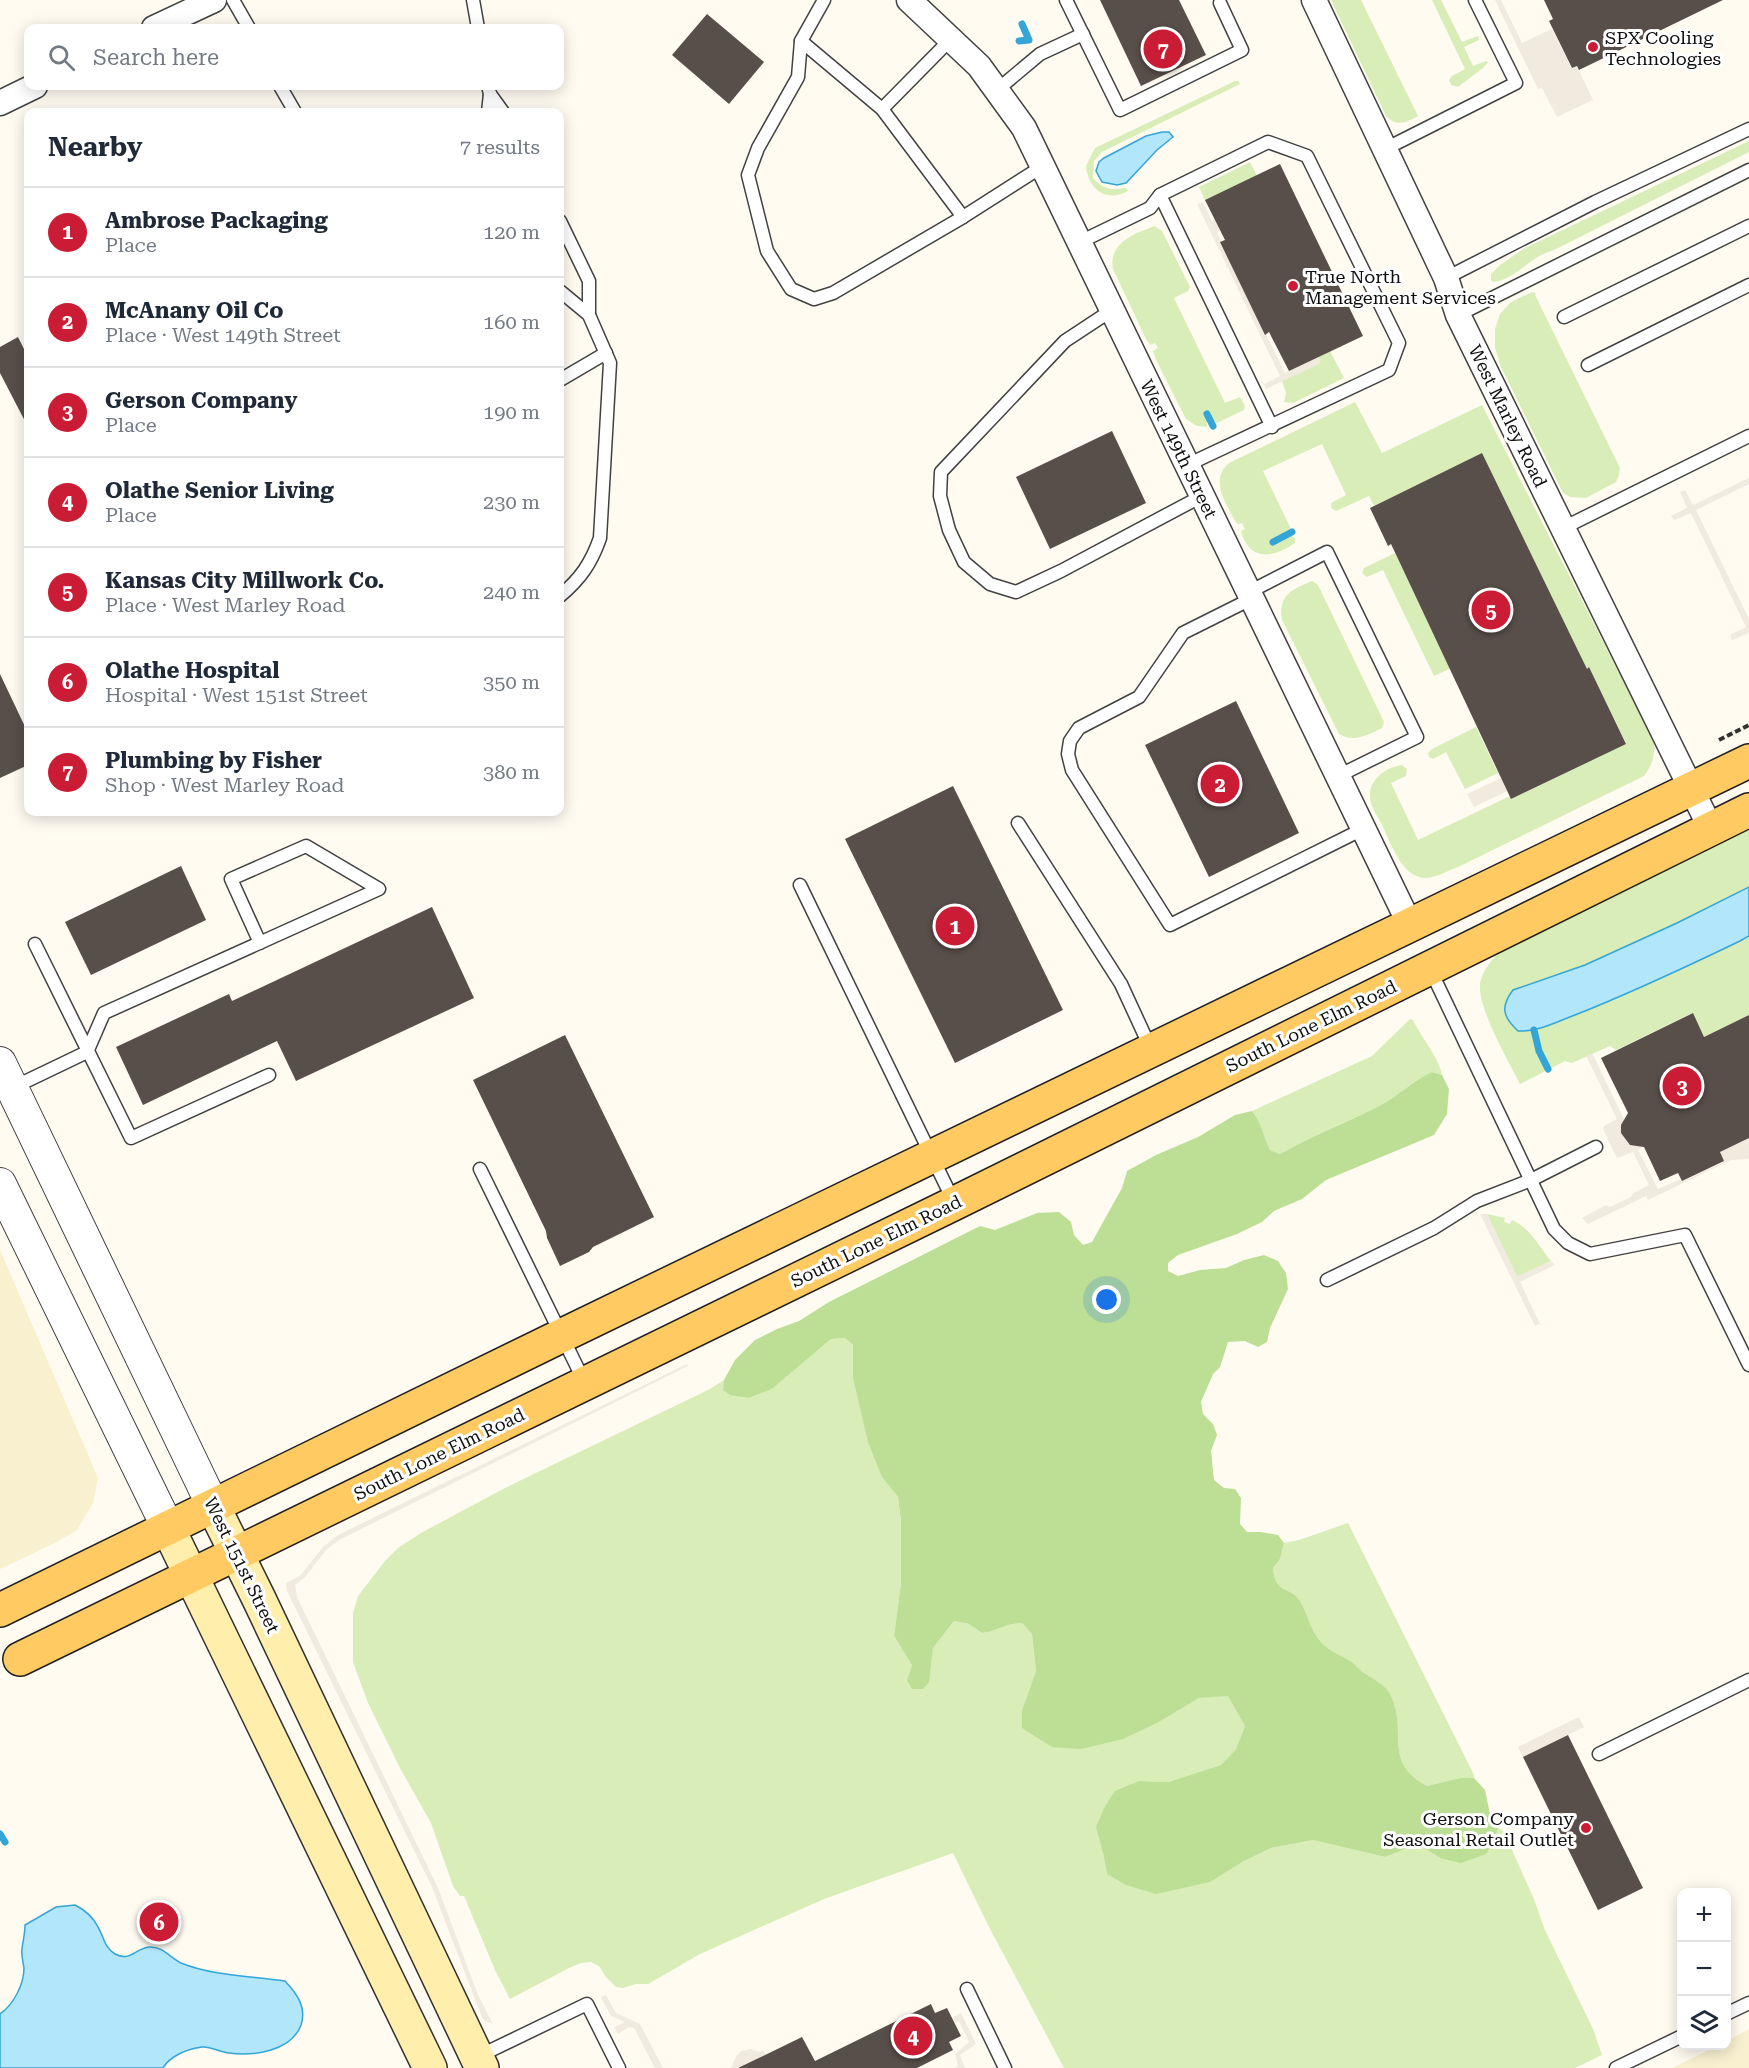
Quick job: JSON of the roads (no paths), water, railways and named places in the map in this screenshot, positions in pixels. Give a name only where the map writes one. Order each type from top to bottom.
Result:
[{"type":"main road","points":[[0,1610],[1749,761]]},
{"type":"main road","name":"South Lone Elm Road","points":[[10,1663],[955,1203],[1749,810]]},
{"type":"main road","name":"West 151st Street","points":[[213,1506],[479,2062]]},
{"type":"main road","points":[[168,1528],[189,1576],[430,2068]]},
{"type":"street","points":[[163,24],[214,0]]},
{"type":"street","name":"West 149th Street","points":[[909,0],[979,66],[1024,128],[1410,925]]},
{"type":"street","name":"West Marley Road","points":[[1314,0],[1446,278],[1458,315],[1693,788],[1711,829]]},
{"type":"street","points":[[0,103],[27,90]]},
{"type":"street","name":"West 151st Street","points":[[4,1082],[213,1506]]},
{"type":"street","points":[[0,1184],[168,1528]]},
{"type":"lane","points":[[233,0],[247,24]]},
{"type":"lane","points":[[473,0],[477,24]]},
{"type":"lane","points":[[824,0],[801,41],[798,77],[758,148],[748,175],[767,251],[791,289],[814,299],[832,293],[963,217],[1043,166]]},
{"type":"lane","points":[[1066,0],[1120,110],[1242,50],[1220,3]]},
{"type":"lane","points":[[1385,149],[1516,83],[1475,0]]},
{"type":"lane","points":[[997,90],[1040,54],[1083,34]]},
{"type":"lane","points":[[882,109],[951,39]]},
{"type":"lane","points":[[801,41],[882,109],[963,217]]},
{"type":"lane","points":[[282,90],[293,108]]},
{"type":"lane","points":[[488,108],[489,90]]},
{"type":"lane","points":[[489,90],[500,108]]},
{"type":"lane","points":[[1446,278],[1595,202],[1749,129]]},
{"type":"lane","points":[[1080,242],[1150,208],[1160,195],[1268,142],[1307,156],[1400,343],[1389,370],[1187,465]]},
{"type":"lane","points":[[1458,315],[1749,170]]},
{"type":"lane","points":[[1160,195],[1272,426]]},
{"type":"lane","points":[[1564,317],[1749,226]]},
{"type":"lane","points":[[564,229],[589,281],[589,315],[610,363],[600,538],[593,558],[576,582],[564,592]]},
{"type":"lane","points":[[1588,365],[1749,285]]},
{"type":"lane","points":[[564,294],[589,315]]},
{"type":"lane","points":[[1112,310],[1065,341],[941,472],[940,496],[949,530],[964,562],[990,584],[1016,592],[1061,571],[1202,496]]},
{"type":"lane","points":[[564,378],[606,353]]},
{"type":"lane","points":[[1563,528],[1749,436]]},
{"type":"lane","points":[[1338,776],[1417,737],[1327,552],[1183,633],[1139,697],[1079,728],[1070,741],[1068,754],[1072,770],[1170,925],[1364,829]]},
{"type":"lane","points":[[1018,823],[1120,984],[1152,1050]]},
{"type":"lane","points":[[4,1082],[87,1052],[104,1013],[379,890],[306,846],[231,879],[260,943]]},
{"type":"lane","points":[[800,885],[955,1203]]},
{"type":"lane","points":[[35,944],[131,1137],[269,1075]]},
{"type":"lane","points":[[1429,968],[1554,1229],[1568,1243],[1590,1254],[1685,1235],[1749,1365]]},
{"type":"lane","points":[[1327,1280],[1434,1228],[1478,1201],[1531,1180],[1596,1148]]},
{"type":"lane","points":[[480,1169],[584,1382]]},
{"type":"lane","points":[[1599,1754],[1749,1680]]},
{"type":"lane","points":[[967,1989],[1005,2068]]},
{"type":"lane","points":[[1731,2011],[1749,2002]]},
{"type":"lane","points":[[479,2062],[586,2004],[619,2068]]},
{"type":"lane","points":[[1616,2068],[1677,2038]]},
{"type":"water","points":[[1169,132],[1173,137],[1157,150],[1126,183],[1117,185],[1102,182],[1096,171],[1099,162],[1146,136]]},
{"type":"water","points":[[1749,887],[1749,936],[1740,941],[1638,989],[1547,1026],[1518,1031],[1506,1016],[1506,1002],[1513,990],[1585,965]]},
{"type":"water","points":[[75,1905],[91,1917],[105,1942],[115,1954],[129,1956],[144,1948],[154,1947],[181,1963],[206,1971],[285,1981],[297,1996],[302,2007],[303,2018],[296,2034],[280,2047],[260,2053],[229,2053],[205,2047],[191,2049],[174,2057],[163,2068],[0,2068],[0,2014],[13,2000],[22,1981],[25,1925],[56,1907]]},
{"type":"waterway","points":[[1019,41],[1029,40],[1022,24]]},
{"type":"waterway","points":[[1207,414],[1213,426]]},
{"type":"waterway","points":[[1273,542],[1292,532]]},
{"type":"waterway","points":[[1534,1030],[1539,1051],[1548,1069]]},
{"type":"waterway","points":[[0,1834],[5,1842]]},
{"type":"place","name":"SPX Cooling Technologies","points":[[1593,47]]},
{"type":"place","name":"Plumbing by Fisher","points":[[1163,49]]},
{"type":"place","name":"True North Management Services","points":[[1293,286]]},
{"type":"place","name":"Kansas City Millwork Co.","points":[[1491,610]]},
{"type":"place","name":"McAnany Oil Co","points":[[1220,784]]},
{"type":"place","name":"Ambrose Packaging","points":[[955,926]]},
{"type":"place","name":"Gerson Company","points":[[1682,1086]]},
{"type":"place","name":"Gerson Company Seasonal Retail Outlet","points":[[1586,1828]]},
{"type":"place","name":"Olathe Hospital","points":[[159,1922]]},
{"type":"place","name":"Olathe Senior Living","points":[[913,2036]]}]
